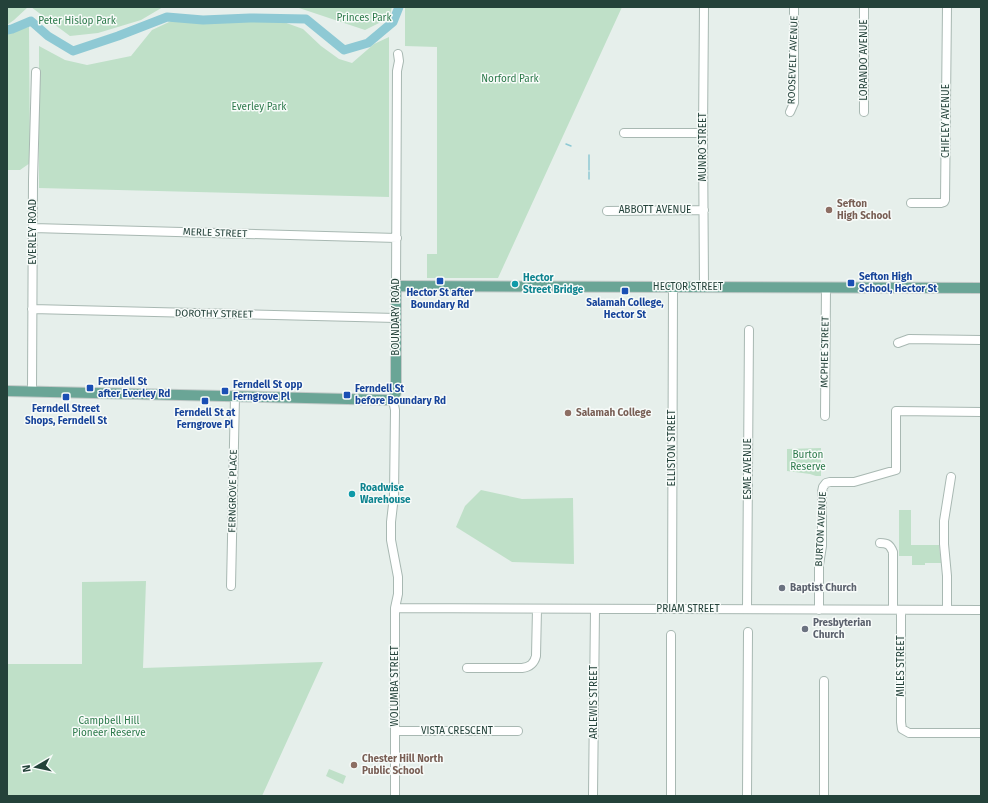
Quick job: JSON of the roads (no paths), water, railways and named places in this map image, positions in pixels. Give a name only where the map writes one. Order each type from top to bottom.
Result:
[{"type":"main road","name":"HECTOR STREET","points":[[396,286],[981,288]]},
{"type":"main road","name":"BOUNDARY ROAD","points":[[392,399],[396,394],[396,286]]},
{"type":"main road","points":[[7,391],[392,399]]},
{"type":"street","name":"MUNRO STREET","points":[[704,7],[704,287]]},
{"type":"street","name":"ROOSEVELT AVENUE","points":[[790,112],[794,103],[794,7]]},
{"type":"street","name":"LORANDO AVENUE","points":[[864,7],[864,112]]},
{"type":"street","name":"CHIFLEY AVENUE","points":[[911,203],[941,203],[946,200],[946,7]]},
{"type":"street","name":"BOUNDARY ROAD","points":[[396,286],[398,54]]},
{"type":"street","name":"EVERLEY ROAD","points":[[32,391],[33,180],[36,72]]},
{"type":"street","points":[[624,133],[703,133]]},
{"type":"street","name":"ABBOTT AVENUE","points":[[607,211],[704,210]]},
{"type":"street","name":"MERLE STREET","points":[[33,228],[397,238]]},
{"type":"street","name":"ELLISTON STREET","points":[[672,609],[673,286]]},
{"type":"street","name":"MCPHEE STREET","points":[[825,416],[826,287]]},
{"type":"street","name":"DOROTHY STREET","points":[[32,309],[396,318]]},
{"type":"street","name":"ESME AVENUE","points":[[747,609],[749,330]]},
{"type":"street","points":[[898,343],[909,339],[981,340]]},
{"type":"street","name":"FERNGROVE PLACE","points":[[231,586],[235,396]]},
{"type":"street","name":"BOUNDARY ROAD","points":[[392,399],[395,410],[394,496],[391,522],[391,540],[398,576]]},
{"type":"street","name":"BURTON AVENUE","points":[[819,610],[819,565],[822,546],[822,492],[825,484],[830,482],[854,482],[896,470],[896,411],[981,412]]},
{"type":"street","points":[[947,610],[944,521],[951,477]]},
{"type":"street","points":[[880,543],[890,545],[892,552],[892,609]]},
{"type":"street","name":"WOLUMBA STREET","points":[[394,796],[395,608],[398,594],[398,576]]},
{"type":"street","name":"PRIAM STREET","points":[[395,608],[981,610]]},
{"type":"street","points":[[467,668],[527,668],[532,665],[536,656],[536,609]]},
{"type":"street","name":"ARLEWIS STREET","points":[[593,796],[594,609]]},
{"type":"street","name":"MILES STREET","points":[[901,610],[902,729],[909,733],[981,733]]},
{"type":"street","points":[[748,632],[748,796]]},
{"type":"street","points":[[671,635],[671,796]]},
{"type":"street","points":[[824,681],[824,796]]},
{"type":"street","name":"VISTA CRESCENT","points":[[395,731],[518,731]]},
{"type":"waterway","points":[[7,30],[31,21],[48,36],[73,51],[118,36],[167,17],[203,20],[250,18],[306,19],[344,50],[368,43],[393,22],[399,7]]},
{"type":"waterway","points":[[566,144],[571,146]]},
{"type":"waterway","points":[[589,155],[589,170]]},
{"type":"waterway","points":[[589,172],[589,179]]},
{"type":"place","name":"Sefton High School","points":[[829,210]]},
{"type":"place","name":"Hector St after Boundary Rd","points":[[440,281]]},
{"type":"place","name":"Sefton High School, Hector St","points":[[851,283]]},
{"type":"place","name":"Hector Street Bridge","points":[[515,284]]},
{"type":"place","name":"Salamah College, Hector St","points":[[625,291]]},
{"type":"place","name":"Ferndell St after Everley Rd","points":[[90,388]]},
{"type":"place","name":"Ferndell St opp Ferngrove Pl","points":[[225,391]]},
{"type":"place","name":"Ferndell St before Boundary Rd","points":[[347,395]]},
{"type":"place","name":"Ferndell Street Shops, Ferndell St","points":[[66,397]]},
{"type":"place","name":"Ferndell St at Ferngrove Pl","points":[[205,401]]},
{"type":"place","name":"Salamah College","points":[[568,413]]},
{"type":"place","name":"Roadwise Warehouse","points":[[352,494]]},
{"type":"place","name":"Baptist Church","points":[[782,588]]},
{"type":"place","name":"Presbyterian Church","points":[[805,629]]},
{"type":"place","name":"Chester Hill North Public School","points":[[354,765]]},
{"type":"park label","name":"Princes Park","points":[[364,18]]},
{"type":"park label","name":"Peter Hislop Park","points":[[77,21]]},
{"type":"park label","name":"Norford Park","points":[[510,79]]},
{"type":"park label","name":"Everley Park","points":[[259,107]]},
{"type":"park label","name":"Burton Reserve","points":[[808,460]]},
{"type":"park label","name":"Campbell Hill Pioneer Reserve","points":[[109,726]]}]
